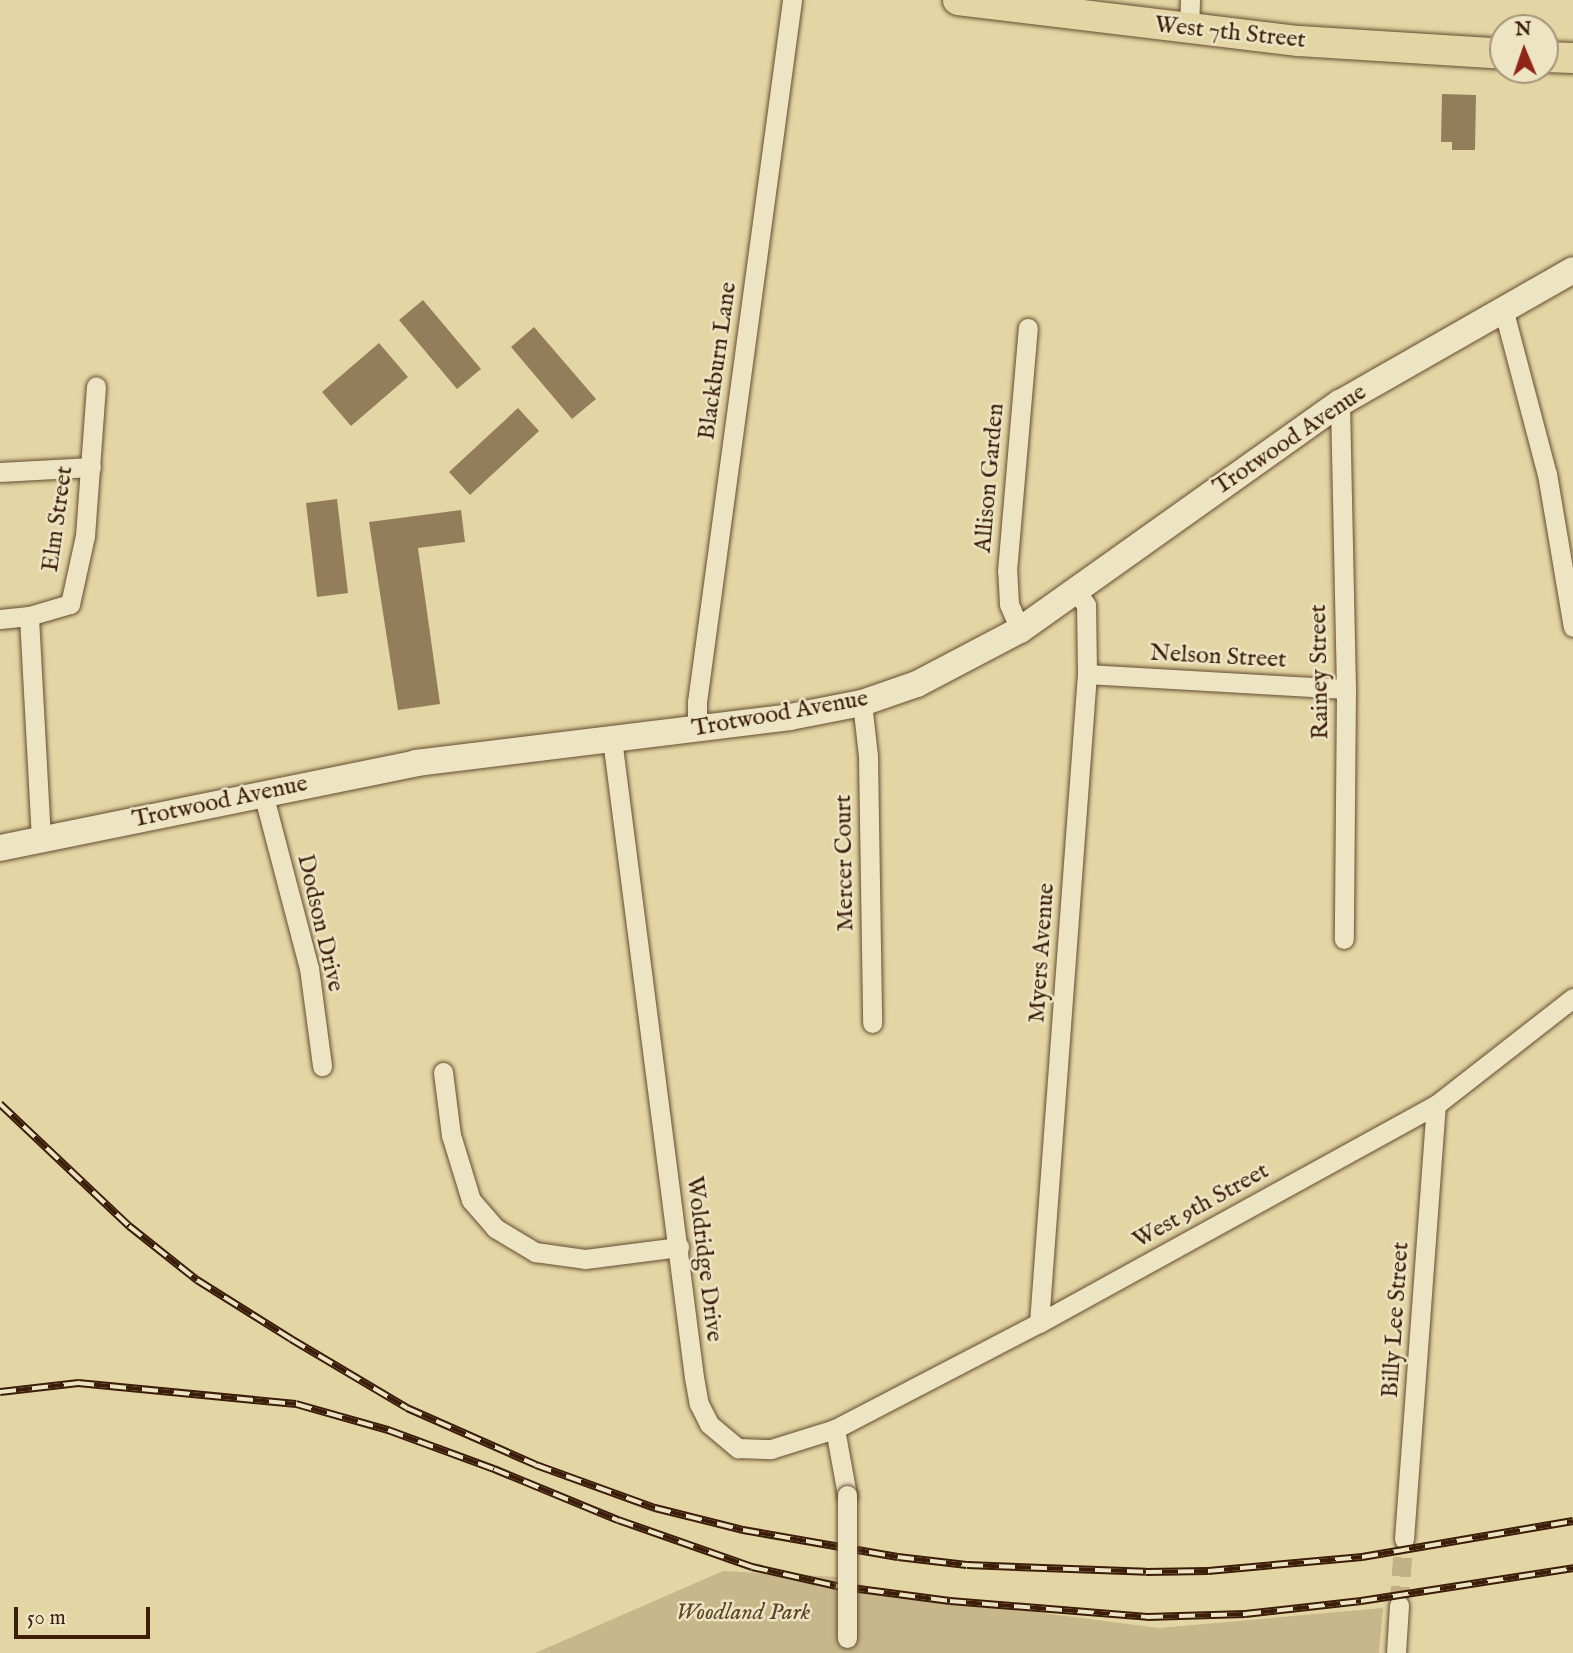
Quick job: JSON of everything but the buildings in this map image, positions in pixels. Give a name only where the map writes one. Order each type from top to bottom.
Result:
[{"type":"main road","name":"West 7th Street","points":[[958,0],[1189,14],[1299,41],[1489,53]]},
{"type":"main road","name":"Trotwood Avenue","points":[[0,848],[416,764],[790,717],[862,703],[917,684],[1020,630],[1340,403],[1573,270]]},
{"type":"street","name":"Blackburn Lane","points":[[697,729],[699,688],[792,0]]},
{"type":"street","points":[[1503,308],[1547,474],[1573,627]]},
{"type":"street","name":"Allison Garden","points":[[1020,630],[1009,604],[1007,571],[1028,328]]},
{"type":"street","name":"Elm Street","points":[[29,616],[70,604],[85,536],[96,386]]},
{"type":"street","name":"Rainey Street","points":[[1340,403],[1346,689],[1344,939]]},
{"type":"street","points":[[0,471],[91,467]]},
{"type":"street","name":"Myers Avenue","points":[[1039,1323],[1087,674],[1086,605],[1075,589]]},
{"type":"street","points":[[0,619],[29,616],[41,839]]},
{"type":"street","name":"Nelson Street","points":[[1087,674],[1346,689]]},
{"type":"street","name":"Mercer Court","points":[[862,703],[868,756],[872,1023]]},
{"type":"street","name":"Woldridge Drive","points":[[612,739],[699,1404],[709,1424],[738,1448],[771,1449],[835,1429]]},
{"type":"street","name":"Dodson Drive","points":[[263,793],[309,968],[322,1066]]},
{"type":"street","name":"West 9th Street","points":[[835,1429],[1039,1323],[1436,1105],[1573,998]]},
{"type":"street","points":[[443,1072],[451,1135],[471,1200],[495,1228],[535,1252],[584,1259],[679,1247]]},
{"type":"street","name":"Billy Lee Street","points":[[1404,1539],[1436,1105]]},
{"type":"street","points":[[835,1429],[847,1495],[846,1646]]},
{"type":"street","points":[[1396,1653],[1399,1605]]},
{"type":"green space","name":"Woodland Park","points":[[723,1571],[838,1577],[874,1589],[919,1597],[1159,1628],[1383,1608],[1379,1653],[535,1653]]},
{"type":"tunnel","points":[[1399,1605],[1404,1539]]},
{"type":"railway","points":[[0,1104],[129,1226],[197,1280],[291,1339],[407,1408],[536,1465],[655,1508],[743,1530],[898,1557],[967,1565],[1146,1572],[1208,1571],[1362,1557],[1573,1521]]},
{"type":"railway","points":[[0,1392],[78,1383],[296,1404],[388,1430],[494,1469],[618,1520],[752,1567],[836,1586],[950,1601],[1147,1617],[1245,1614],[1361,1601],[1573,1568]]}]
